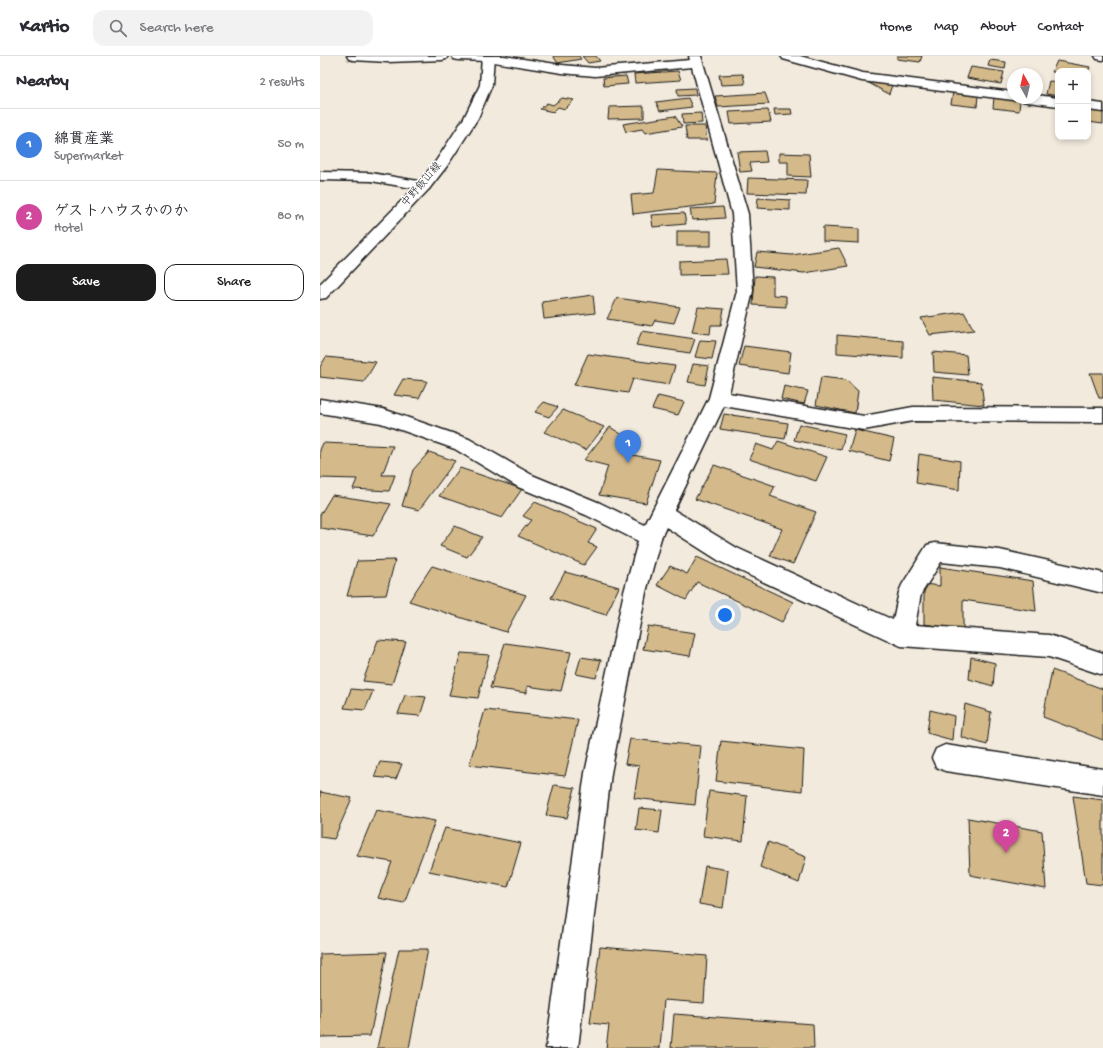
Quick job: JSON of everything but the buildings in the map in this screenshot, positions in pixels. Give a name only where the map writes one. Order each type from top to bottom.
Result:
[{"type":"street","points":[[353,56],[388,58],[442,56]]},
{"type":"street","points":[[458,56],[488,56],[562,69],[595,72],[696,60],[740,214],[745,291],[718,398],[650,538],[635,592],[598,772],[562,1048]]},
{"type":"street","name":"中野飯山線","points":[[320,294],[424,186],[442,163],[471,118],[486,85],[488,56]]},
{"type":"street","points":[[787,56],[862,77],[1007,95]]},
{"type":"street","points":[[1043,100],[1055,102]]},
{"type":"street","points":[[1091,106],[1103,108]]},
{"type":"street","points":[[320,176],[371,177],[424,186]]},
{"type":"street","points":[[718,398],[864,424],[913,414],[1103,415]]},
{"type":"street","points":[[320,406],[383,416],[462,444],[525,481],[593,509],[650,538]]},
{"type":"street","points":[[662,513],[729,555],[901,635],[1049,646],[1103,664]]},
{"type":"street","points":[[901,635],[910,592],[935,552],[1000,559],[1103,583]]},
{"type":"street","points":[[945,758],[1103,782]]},
{"type":"place","name":"綿貫産業","points":[[628,463]]},
{"type":"place","name":"ゲストハウスかのか","points":[[1006,853]]}]
